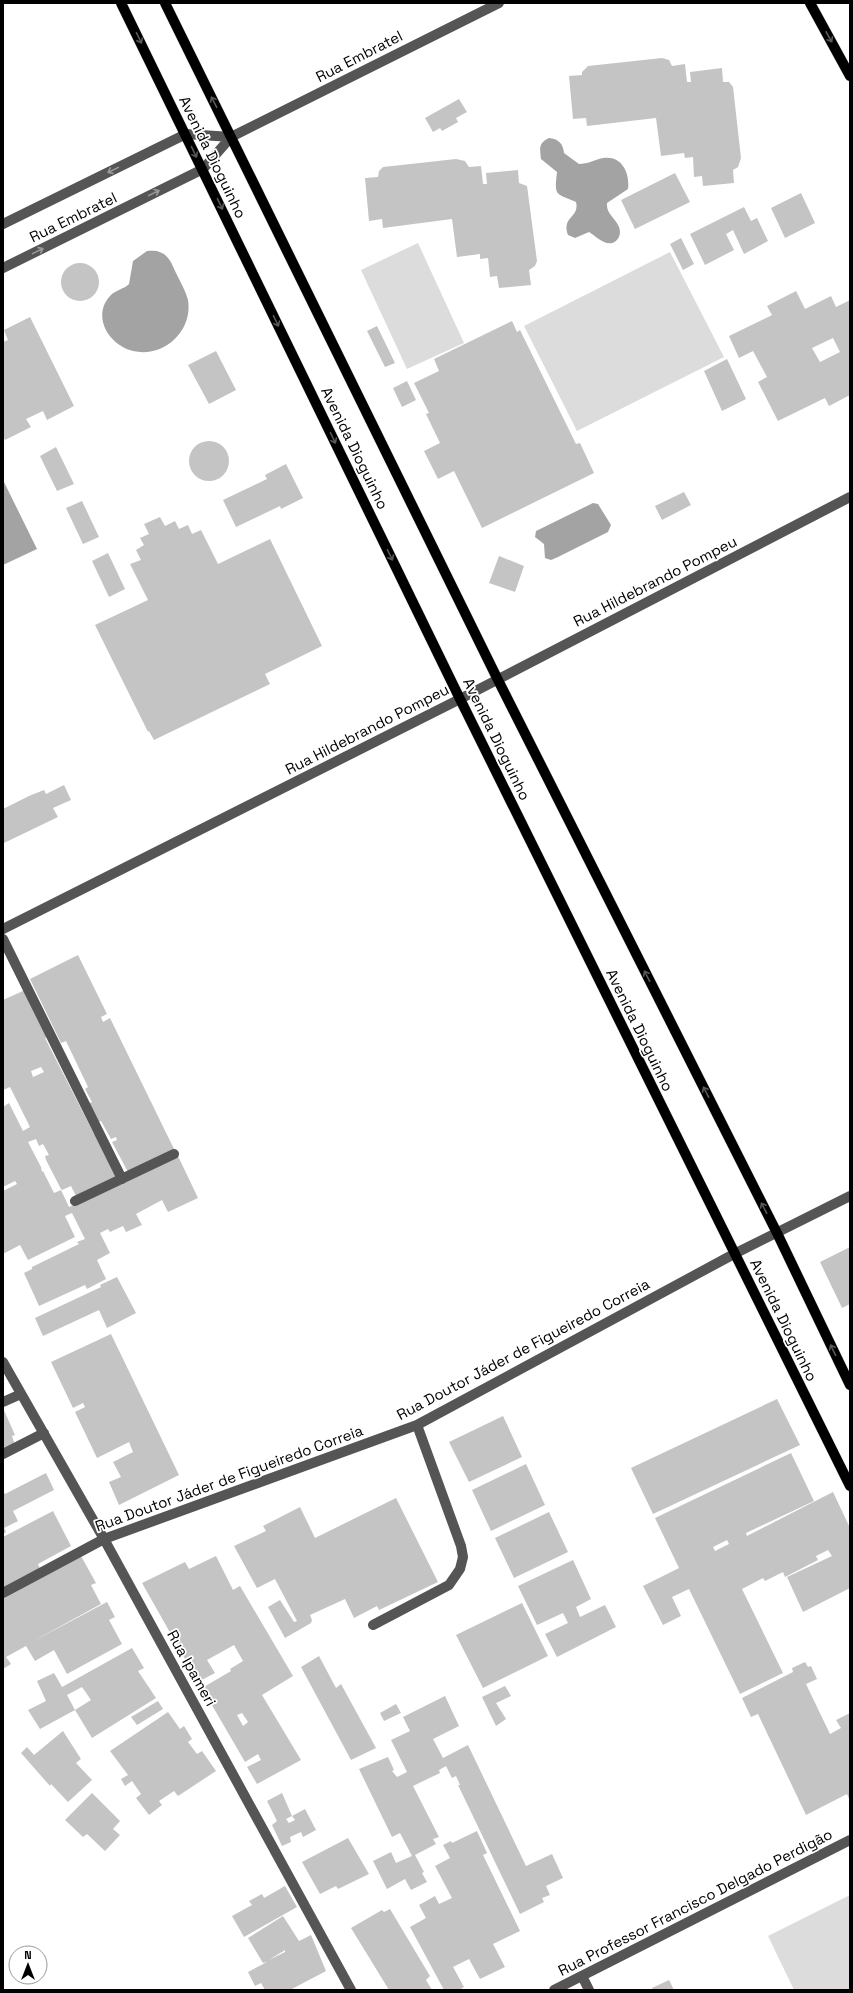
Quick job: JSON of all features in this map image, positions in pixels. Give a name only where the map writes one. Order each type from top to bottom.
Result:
[{"type":"main road","name":"Avenida Dioguinho","points":[[121,3],[460,699],[850,1486]]},
{"type":"main road","name":"Avenida Dioguinho","points":[[165,3],[498,680],[777,1233],[850,1385]]},
{"type":"main road","points":[[810,3],[850,76]]},
{"type":"street","name":"Rua Embratel","points":[[3,268],[203,169],[231,137],[499,3]]},
{"type":"street","points":[[186,134],[231,137]]},
{"type":"street","name":"Rua Embratel","points":[[3,224],[186,134]]},
{"type":"street","name":"Rua Hildebrando Pompeu","points":[[3,929],[498,680],[850,497]]},
{"type":"street","points":[[3,939],[122,1179]]},
{"type":"street","points":[[75,1201],[174,1154]]},
{"type":"street","name":"Rua Doutor Jáder de Figueiredo Correia","points":[[3,1593],[104,1539],[418,1424],[734,1254],[850,1196]]},
{"type":"street","name":"Rua Ipameri","points":[[3,1362],[104,1539],[351,1990]]},
{"type":"street","points":[[3,1402],[21,1394]]},
{"type":"street","points":[[373,1625],[449,1585],[460,1569],[463,1557],[461,1546],[418,1424]]},
{"type":"street","points":[[3,1454],[44,1433]]},
{"type":"street","name":"Rua Professor Francisco Delgado Perdigão","points":[[554,1990],[850,1840]]},
{"type":"street","points":[[582,1976],[589,1990]]},
{"type":"shaded area","points":[[549,138],[560,142],[564,153],[579,164],[588,163],[603,158],[610,158],[620,162],[623,166],[628,177],[628,189],[607,203],[609,213],[619,227],[620,231],[619,237],[614,242],[604,242],[589,232],[575,238],[568,235],[566,229],[567,224],[577,207],[576,202],[558,193],[556,190],[557,172],[541,159],[541,144]]},
{"type":"shaded area","points":[[418,243],[464,343],[407,369],[361,270]]},
{"type":"shaded area","points":[[147,251],[159,252],[170,260],[186,294],[188,300],[188,312],[186,322],[181,332],[174,340],[155,350],[144,352],[133,351],[116,343],[105,328],[102,311],[105,303],[111,295],[129,284],[133,261]]},
{"type":"shaded area","points":[[670,252],[724,357],[577,431],[524,326]]},
{"type":"shaded area","points":[[3,480],[37,549],[3,565]]},
{"type":"shaded area","points":[[593,503],[598,504],[611,525],[608,532],[551,560],[545,558],[544,544],[535,537],[536,531]]},
{"type":"shaded area","points":[[850,1895],[850,1990],[794,1990],[768,1936]]},
{"type":"building","points":[[662,58],[669,60],[672,66],[685,64],[687,82],[691,82],[690,72],[722,68],[723,82],[729,82],[733,87],[741,158],[738,167],[733,170],[734,183],[703,186],[702,176],[694,177],[693,157],[685,158],[684,153],[661,156],[656,118],[587,126],[586,118],[573,119],[569,76],[582,75],[582,72],[588,66]]},
{"type":"building","points":[[459,99],[467,112],[456,118],[458,122],[442,131],[440,128],[433,132],[425,118]]},
{"type":"building","points":[[456,159],[465,161],[469,167],[481,166],[483,184],[487,184],[486,173],[518,170],[519,183],[527,186],[537,261],[535,266],[529,270],[531,285],[499,288],[497,276],[490,277],[488,258],[480,259],[480,254],[457,257],[452,219],[383,228],[382,219],[369,221],[365,178],[378,177],[379,171],[383,167]]},
{"type":"building","points":[[675,173],[690,202],[635,229],[621,200]]},
{"type":"building","points":[[801,193],[815,223],[785,238],[771,208]]},
{"type":"building","points":[[744,207],[751,221],[757,218],[768,241],[744,254],[733,230],[726,234],[734,250],[705,265],[690,234]]},
{"type":"building","points":[[681,238],[694,264],[683,270],[670,244]]},
{"type":"building","points":[[76,263],[84,263],[91,266],[96,271],[99,282],[96,293],[91,298],[84,301],[76,301],[69,298],[64,293],[61,286],[61,278],[64,271],[69,266]]},
{"type":"building","points":[[796,291],[805,309],[831,296],[836,307],[850,300],[850,395],[829,406],[825,398],[778,421],[758,382],[767,377],[753,351],[739,358],[729,336],[772,315],[767,306]],"holes":[[[833,338],[840,352],[820,362],[812,348]]]},
{"type":"building","points":[[30,317],[74,406],[47,420],[43,411],[26,419],[31,427],[5,440],[3,436],[3,342],[8,340],[4,330]]},
{"type":"building","points":[[512,321],[517,332],[520,330],[576,444],[580,443],[594,473],[482,528],[454,471],[438,479],[424,451],[440,443],[426,414],[429,413],[414,383],[439,371],[434,359]]},
{"type":"building","points":[[377,326],[395,363],[385,367],[367,331]]},
{"type":"building","points":[[216,351],[236,390],[209,404],[188,365]]},
{"type":"building","points":[[727,359],[746,399],[722,411],[704,371]]},
{"type":"building","points":[[407,381],[416,400],[402,407],[393,388]]},
{"type":"building","points":[[213,441],[220,444],[226,450],[229,461],[228,469],[220,478],[213,481],[205,481],[198,478],[190,469],[189,457],[192,450],[201,442]]},
{"type":"building","points":[[56,447],[74,484],[57,491],[40,456]]},
{"type":"building","points":[[286,464],[303,498],[281,509],[280,506],[236,527],[223,500],[267,479],[265,475]]},
{"type":"building","points":[[684,492],[691,505],[662,520],[655,506]]},
{"type":"building","points":[[82,501],[99,537],[83,544],[66,508]]},
{"type":"building","points":[[160,517],[165,526],[175,521],[179,529],[188,525],[192,534],[201,530],[218,564],[270,539],[322,646],[265,674],[270,684],[154,740],[149,731],[148,732],[95,625],[148,600],[130,564],[141,560],[136,550],[144,545],[140,538],[149,534],[144,524]]},
{"type":"building","points":[[108,553],[125,589],[109,597],[92,561]]},
{"type":"building","points":[[499,556],[524,566],[515,592],[489,583]]},
{"type":"building","points":[[64,785],[71,800],[53,808],[58,817],[4,843],[3,809],[44,790],[46,794]]},
{"type":"building","points":[[78,955],[107,1014],[101,1017],[103,1022],[110,1018],[175,1151],[129,1174],[112,1142],[117,1140],[116,1137],[111,1139],[101,1121],[96,1123],[87,1104],[92,1102],[85,1089],[88,1087],[66,1041],[61,1043],[30,979]]},
{"type":"building","points":[[25,990],[49,1037],[45,1038],[94,1134],[96,1132],[117,1179],[77,1198],[71,1186],[62,1190],[61,1189],[46,1160],[45,1156],[49,1155],[43,1144],[39,1146],[36,1139],[28,1142],[54,1193],[61,1190],[69,1207],[178,1156],[198,1198],[168,1212],[162,1200],[136,1214],[142,1225],[126,1232],[123,1226],[110,1232],[108,1229],[100,1233],[110,1253],[97,1260],[106,1279],[87,1289],[85,1285],[39,1306],[24,1273],[32,1269],[32,1267],[79,1244],[77,1242],[85,1239],[72,1213],[65,1216],[75,1237],[28,1260],[20,1245],[3,1254],[3,1191],[17,1184],[15,1181],[3,1187],[3,1107],[9,1103],[23,1131],[30,1127],[10,1087],[3,1090],[3,1000]],"holes":[[[41,1067],[44,1072],[33,1077],[31,1071]]]},
{"type":"building","points":[[850,1247],[850,1304],[842,1308],[820,1262]]},
{"type":"building","points":[[117,1277],[136,1313],[107,1328],[99,1310],[43,1336],[35,1318],[101,1287],[100,1285]]},
{"type":"building","points":[[111,1334],[179,1475],[119,1505],[109,1482],[121,1477],[113,1462],[133,1452],[129,1442],[97,1458],[75,1412],[85,1407],[83,1403],[73,1408],[51,1362]]},
{"type":"building","points":[[777,1399],[800,1445],[653,1514],[631,1468]]},
{"type":"building","points":[[3,1408],[15,1435],[12,1436],[15,1445],[3,1451]]},
{"type":"building","points":[[503,1416],[522,1457],[469,1482],[449,1442]]},
{"type":"building","points":[[791,1453],[814,1501],[746,1533],[747,1536],[833,1492],[850,1528],[850,1588],[803,1612],[787,1577],[832,1556],[828,1550],[816,1556],[818,1560],[785,1577],[783,1572],[765,1581],[763,1578],[742,1589],[783,1673],[740,1694],[689,1589],[672,1597],[681,1616],[663,1625],[643,1586],[679,1568],[655,1518]],"holes":[[[727,1540],[729,1544],[715,1551],[713,1547]]]},
{"type":"building","points":[[526,1464],[545,1505],[491,1531],[472,1490]]},
{"type":"building","points":[[46,1473],[54,1490],[13,1511],[18,1521],[4,1528],[6,1532],[3,1534],[3,1491],[5,1494]]},
{"type":"building","points":[[396,1498],[438,1582],[379,1610],[377,1606],[354,1618],[345,1599],[310,1615],[312,1620],[311,1623],[285,1638],[268,1607],[280,1600],[294,1622],[297,1621],[275,1579],[257,1588],[234,1546],[266,1531],[263,1526],[300,1507],[315,1538]]},
{"type":"building","points":[[53,1511],[71,1546],[38,1564],[40,1569],[3,1588],[3,1537]]},
{"type":"building","points":[[549,1512],[568,1552],[514,1578],[495,1538]]},
{"type":"building","points":[[81,1556],[96,1583],[91,1585],[101,1604],[28,1644],[107,1602],[115,1617],[109,1620],[122,1644],[67,1674],[54,1650],[35,1661],[26,1646],[6,1657],[11,1664],[3,1669],[3,1599]]},
{"type":"building","points":[[216,1556],[233,1590],[240,1586],[293,1676],[262,1695],[301,1760],[257,1784],[247,1767],[261,1760],[258,1754],[245,1762],[202,1688],[231,1671],[230,1669],[243,1661],[234,1645],[207,1660],[215,1673],[198,1682],[142,1583],[185,1562],[189,1569]],"holes":[[[242,1713],[248,1722],[243,1726],[237,1715]]]},
{"type":"building","points":[[573,1560],[591,1599],[576,1607],[580,1617],[605,1605],[616,1627],[557,1657],[545,1634],[568,1623],[563,1613],[537,1625],[518,1586]]},
{"type":"building","points":[[522,1603],[548,1656],[483,1688],[456,1635]]},
{"type":"building","points":[[132,1648],[144,1668],[138,1671],[156,1698],[92,1738],[75,1710],[40,1729],[28,1710],[46,1701],[37,1681],[54,1673],[62,1687]],"holes":[[[82,1687],[91,1700],[75,1710],[67,1695]]]},
{"type":"building","points":[[319,1656],[336,1688],[341,1684],[376,1748],[351,1760],[301,1667]]},
{"type":"building","points":[[805,1662],[808,1667],[811,1666],[817,1679],[806,1684],[830,1734],[841,1728],[836,1720],[850,1713],[850,1801],[847,1794],[806,1815],[758,1714],[751,1717],[742,1698],[793,1672],[792,1668]]},
{"type":"building","points":[[505,1686],[511,1696],[496,1703],[506,1719],[496,1726],[482,1697]]},
{"type":"building","points":[[445,1696],[459,1726],[433,1739],[443,1758],[468,1745],[526,1866],[552,1854],[563,1878],[546,1886],[550,1895],[542,1898],[544,1902],[520,1914],[458,1785],[460,1785],[456,1776],[452,1778],[446,1766],[439,1770],[440,1773],[413,1786],[439,1837],[433,1839],[436,1844],[415,1855],[424,1872],[422,1873],[427,1882],[411,1890],[405,1879],[387,1889],[373,1861],[391,1852],[396,1863],[412,1856],[400,1833],[392,1837],[359,1769],[388,1757],[394,1770],[392,1771],[397,1777],[407,1772],[391,1740],[410,1731],[403,1717]]},
{"type":"building","points":[[158,1701],[163,1709],[137,1725],[131,1717]]},
{"type":"building","points":[[396,1704],[401,1713],[384,1721],[380,1713]]},
{"type":"building","points":[[168,1712],[180,1729],[184,1726],[192,1739],[188,1742],[197,1754],[202,1751],[216,1771],[178,1796],[174,1791],[159,1801],[162,1805],[149,1815],[136,1798],[141,1794],[132,1781],[125,1786],[121,1779],[128,1775],[110,1751]]},
{"type":"building","points":[[63,1731],[81,1759],[76,1763],[92,1780],[68,1802],[51,1784],[50,1786],[21,1753],[27,1747],[34,1755]]},
{"type":"building","points":[[92,1793],[120,1821],[113,1829],[120,1835],[105,1851],[87,1834],[83,1837],[65,1820]]},
{"type":"building","points":[[282,1793],[292,1816],[305,1809],[316,1830],[303,1837],[301,1832],[290,1837],[291,1842],[282,1846],[272,1825],[277,1821],[267,1801]],"holes":[[[292,1816],[295,1820],[289,1823],[286,1819]]]},
{"type":"building","points":[[477,1831],[487,1853],[483,1855],[520,1931],[493,1944],[505,1967],[480,1979],[469,1959],[453,1967],[464,1987],[459,1990],[444,1990],[410,1927],[426,1918],[419,1905],[435,1896],[439,1904],[452,1898],[435,1866],[450,1858],[443,1845],[451,1841],[452,1843]]},
{"type":"building","points":[[348,1838],[369,1874],[338,1889],[336,1886],[320,1894],[302,1862]]},
{"type":"building","points":[[285,1886],[297,1907],[244,1937],[232,1916],[252,1905],[249,1901],[262,1894],[264,1898]]},
{"type":"building","points":[[390,1909],[430,1976],[426,1980],[432,1990],[389,1990],[351,1928],[382,1910],[384,1912]]},
{"type":"building","points":[[283,1916],[299,1941],[311,1935],[326,1971],[290,1990],[265,1990],[261,1983],[255,1986],[248,1972],[267,1962],[263,1963],[248,1938]],"holes":[[[285,1950],[285,1952],[269,1960]]]},
{"type":"building","points":[[669,1980],[674,1990],[653,1990],[652,1988]]}]
